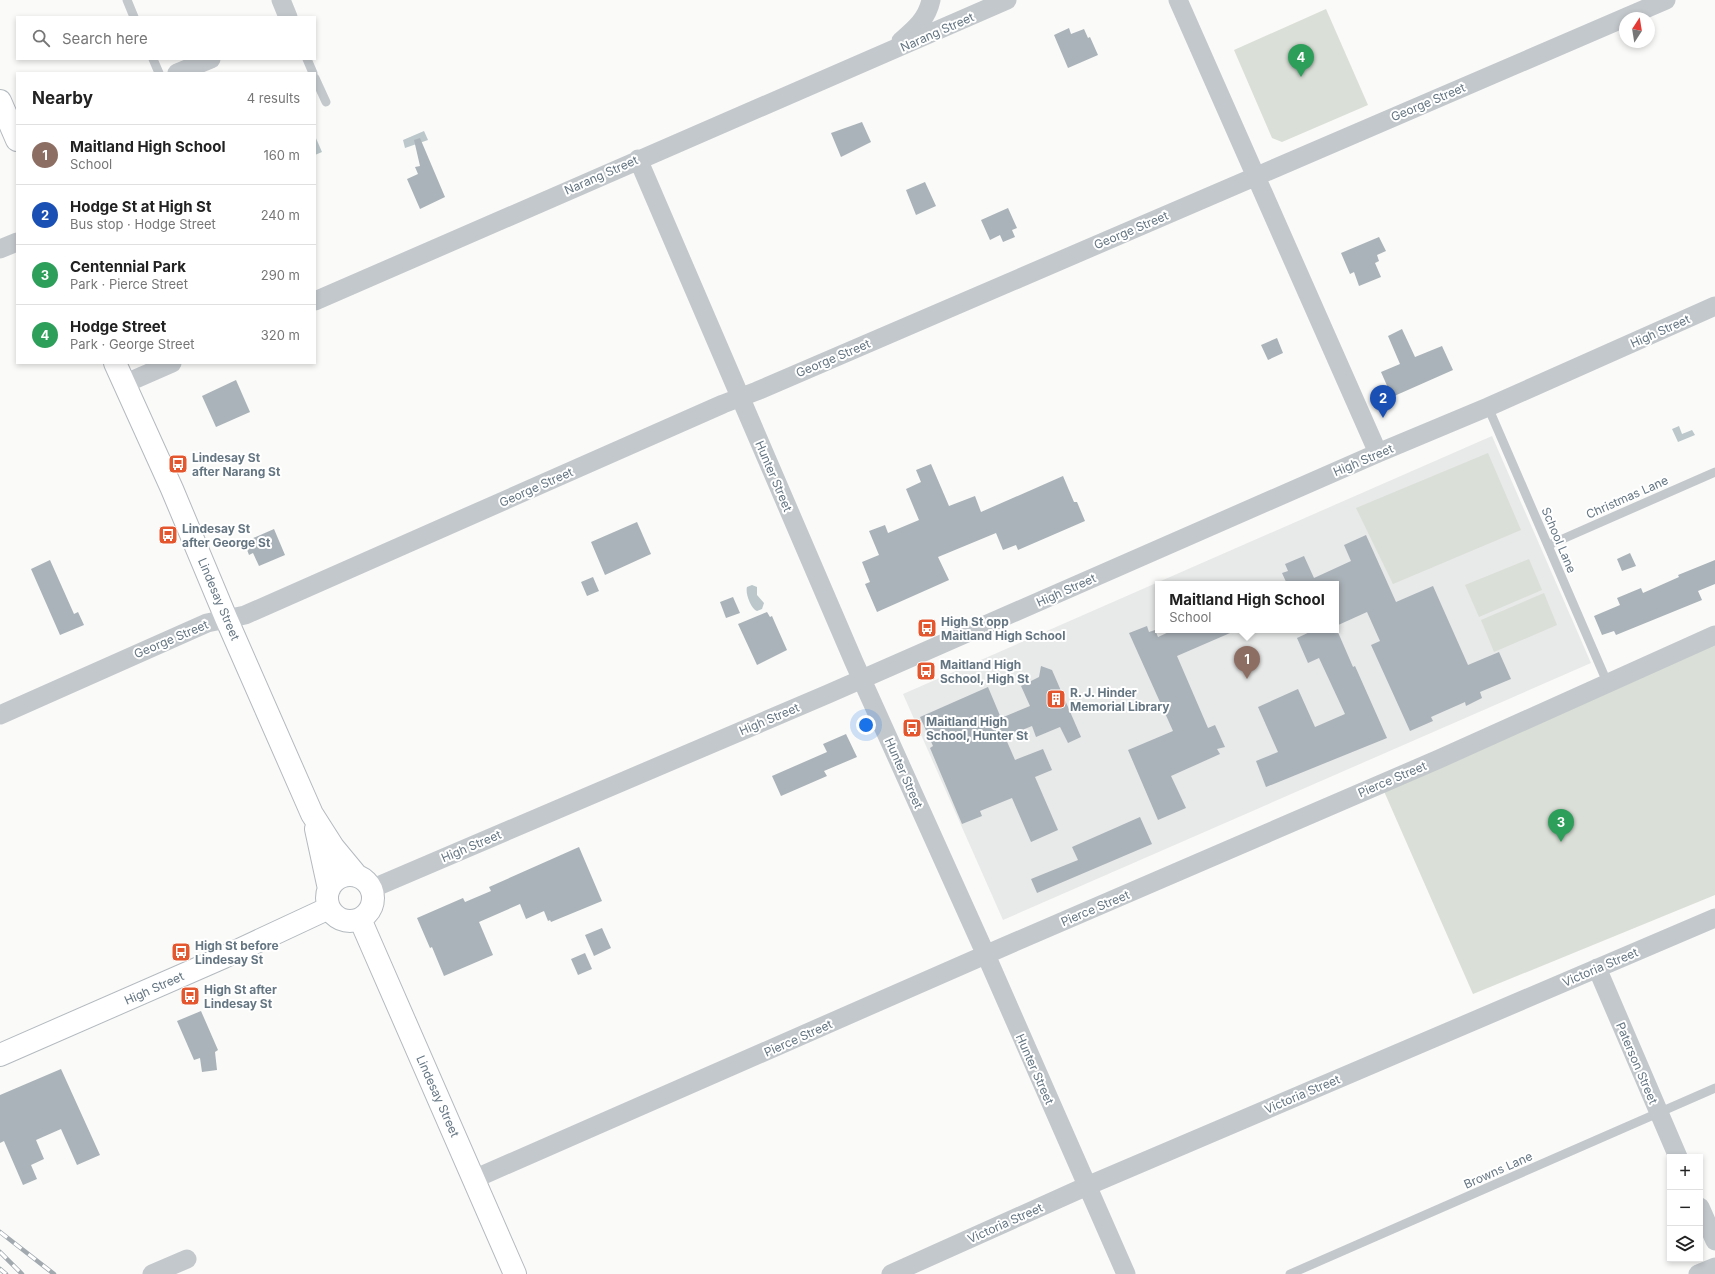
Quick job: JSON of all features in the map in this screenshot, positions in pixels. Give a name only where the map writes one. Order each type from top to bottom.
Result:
[{"type":"main road","points":[[0,101],[16,138]]},
{"type":"main road","name":"Lindesay Street","points":[[115,364],[172,489],[226,618],[312,814],[333,847],[364,882]]},
{"type":"main road","name":"Lindesay Street","points":[[312,814],[329,898]]},
{"type":"main road","points":[[345,875],[364,882],[373,900],[372,906],[365,915],[356,920],[345,921],[336,916],[329,898],[335,880],[345,875]]},
{"type":"main road","name":"High Street","points":[[0,1055],[224,957],[329,898]]},
{"type":"main road","name":"Lindesay Street","points":[[360,918],[515,1274]]},
{"type":"street","points":[[281,0],[288,16]]},
{"type":"street","name":"Narang Street","points":[[888,53],[920,24],[925,16],[930,0]]},
{"type":"street","name":"Narang Street","points":[[316,301],[638,159],[888,53],[1007,0]]},
{"type":"street","points":[[1178,0],[1378,453]]},
{"type":"street","name":"George Street","points":[[0,715],[207,622],[245,615],[252,612],[741,397],[1666,0]]},
{"type":"street","points":[[180,72],[209,60]]},
{"type":"street","name":"Hunter Street","points":[[638,159],[862,679],[986,955],[1126,1274]]},
{"type":"street","points":[[0,249],[16,242]]},
{"type":"street","name":"High Street","points":[[364,882],[862,679],[1378,453],[1488,407],[1715,306]]},
{"type":"street","points":[[124,384],[170,364]]},
{"type":"street","name":"Pierce Street","points":[[474,1179],[1439,759],[1607,682],[1715,635]]},
{"type":"street","name":"Victoria Street","points":[[891,1274],[1087,1186],[1715,918]]},
{"type":"street","name":"Paterson Street","points":[[1597,968],[1677,1154]]},
{"type":"street","points":[[1703,1214],[1715,1241]]},
{"type":"street","points":[[152,1274],[187,1259]]},
{"type":"street","points":[[1698,1274],[1715,1267]]},
{"type":"lane","points":[[127,0],[134,16]]},
{"type":"lane","points":[[153,60],[159,72]]},
{"type":"lane","points":[[307,60],[313,72]]},
{"type":"lane","points":[[316,80],[326,102]]},
{"type":"lane","name":"School Lane","points":[[1488,407],[1607,682]]},
{"type":"lane","name":"Christmas Lane","points":[[1549,545],[1715,472]]},
{"type":"lane","name":"Browns Lane","points":[[1290,1274],[1715,1088]]},
{"type":"shaded area","points":[[1326,9],[1368,105],[1282,142],[1272,138],[1234,50]]},
{"type":"shaded area","points":[[424,131],[428,140],[405,148],[403,140]]},
{"type":"shaded area","points":[[316,138],[322,152],[316,155]]},
{"type":"shaded area","points":[[1679,426],[1682,434],[1692,430],[1695,435],[1678,442],[1672,429]]},
{"type":"shaded area","points":[[1492,436],[1591,663],[1003,920],[903,694],[1155,584],[1155,633],[1339,633],[1339,581],[1161,581]]},
{"type":"shaded area","points":[[1488,453],[1521,530],[1393,584],[1356,508]]},
{"type":"shaded area","points":[[1529,559],[1542,590],[1479,617],[1465,585]]},
{"type":"shaded area","points":[[752,585],[757,587],[757,595],[764,603],[762,609],[757,611],[751,604],[747,593],[747,587]]},
{"type":"shaded area","points":[[1544,593],[1557,625],[1494,652],[1481,620]]},
{"type":"shaded area","points":[[1715,644],[1715,895],[1473,994],[1383,789]]},
{"type":"building","points":[[1069,28],[1071,34],[1084,29],[1088,38],[1090,37],[1098,55],[1068,68],[1054,35]]},
{"type":"building","points":[[862,122],[871,142],[841,157],[831,133]]},
{"type":"building","points":[[420,138],[445,197],[420,209],[407,179],[418,174],[415,167],[420,166],[414,140]]},
{"type":"building","points":[[925,182],[936,206],[916,215],[906,190]]},
{"type":"building","points":[[1008,208],[1017,228],[1012,230],[1015,237],[1003,242],[1000,235],[990,240],[981,220]]},
{"type":"building","points":[[1379,237],[1386,251],[1377,255],[1379,261],[1375,263],[1381,277],[1359,286],[1354,272],[1350,274],[1341,253]]},
{"type":"building","points":[[1402,329],[1415,357],[1442,346],[1453,370],[1392,397],[1381,372],[1400,364],[1388,336]]},
{"type":"building","points":[[1277,338],[1283,353],[1268,360],[1261,345]]},
{"type":"building","points":[[236,380],[250,412],[216,427],[202,396]]},
{"type":"building","points":[[931,464],[949,506],[975,496],[981,512],[1063,476],[1074,502],[1077,502],[1085,521],[1018,550],[1016,545],[1003,550],[996,533],[938,557],[949,580],[877,612],[865,584],[870,582],[862,562],[879,555],[869,531],[885,525],[888,533],[919,520],[906,489],[921,482],[916,470]]},
{"type":"building","points":[[637,522],[651,554],[605,575],[591,542]]},
{"type":"building","points":[[274,529],[285,555],[259,566],[253,553],[249,555],[244,542]]},
{"type":"building","points":[[1366,535],[1396,602],[1433,586],[1468,665],[1499,652],[1511,679],[1480,692],[1482,698],[1466,706],[1465,702],[1431,717],[1433,721],[1410,731],[1371,645],[1380,641],[1367,612],[1339,625],[1339,581],[1286,581],[1282,573],[1288,571],[1285,564],[1304,556],[1314,578],[1351,561],[1344,545]]},
{"type":"building","points":[[1630,553],[1636,566],[1622,571],[1617,559]]},
{"type":"building","points":[[50,560],[74,614],[78,612],[84,625],[60,635],[31,569]]},
{"type":"building","points":[[1715,560],[1715,584],[1698,591],[1702,600],[1616,635],[1614,631],[1602,635],[1594,616],[1620,605],[1617,598],[1641,588],[1643,593],[1679,577],[1678,575]]},
{"type":"building","points":[[593,577],[599,591],[587,596],[581,582]]},
{"type":"building","points":[[733,597],[740,613],[726,618],[720,602]]},
{"type":"building","points":[[767,612],[770,617],[772,616],[787,650],[757,665],[738,624]]},
{"type":"building","points":[[1147,626],[1149,632],[1155,630],[1158,637],[1167,633],[1230,633],[1177,656],[1208,728],[1215,725],[1225,747],[1217,749],[1220,754],[1171,776],[1186,808],[1158,820],[1128,750],[1173,731],[1129,633]]},
{"type":"building","points":[[1308,633],[1338,633],[1353,667],[1355,666],[1387,738],[1266,787],[1256,761],[1278,752],[1258,707],[1298,689],[1315,727],[1345,714],[1319,658],[1308,663],[1297,638]]},
{"type":"building","points":[[1041,666],[1052,670],[1081,737],[1068,743],[1060,727],[1036,737],[1032,726],[1005,737],[1015,760],[1043,749],[1052,770],[1035,777],[1058,830],[1031,842],[1012,798],[980,811],[982,816],[962,824],[930,748],[933,746],[920,717],[988,687],[1001,718],[1030,706],[1021,686],[1039,677]]},
{"type":"building","points":[[846,734],[857,757],[824,771],[827,776],[781,796],[772,776],[827,752],[823,744]]},
{"type":"building","points":[[1140,817],[1152,844],[1037,893],[1031,879],[1078,860],[1072,847]]},
{"type":"building","points":[[579,847],[602,901],[551,922],[550,920],[548,921],[544,911],[526,919],[520,904],[479,922],[493,955],[444,976],[432,947],[430,948],[417,918],[463,898],[465,902],[491,891],[489,887]]},
{"type":"building","points":[[602,928],[611,948],[594,956],[585,935]]},
{"type":"building","points":[[585,953],[592,969],[578,975],[571,959]]},
{"type":"building","points":[[201,1011],[218,1050],[215,1052],[217,1070],[202,1072],[200,1058],[194,1060],[177,1021]]},
{"type":"building","points":[[61,1069],[100,1155],[77,1165],[61,1129],[36,1140],[44,1159],[31,1165],[37,1179],[23,1185],[4,1141],[0,1143],[0,1095]]},
{"type":"railway","points":[[0,1232],[54,1274]]},
{"type":"railway","points":[[0,1252],[22,1274]]},
{"type":"railway","points":[[0,1269],[6,1274]]},
{"type":"place","name":"Hodge Street","points":[[1301,77]]},
{"type":"place","name":"Hodge St at High St","points":[[1383,418]]},
{"type":"place","name":"Lindesay St after Narang St","points":[[178,464]]},
{"type":"place","name":"Lindesay St after George St","points":[[168,535]]},
{"type":"place","name":"High St opp Maitland High School","points":[[927,628]]},
{"type":"place","name":"Maitland High School, High St","points":[[926,671]]},
{"type":"place","name":"Maitland High School","points":[[1247,679]]},
{"type":"place","name":"R. J. Hinder Memorial Library","points":[[1056,699]]},
{"type":"place","name":"Maitland High School, Hunter St","points":[[912,728]]},
{"type":"place","name":"Centennial Park","points":[[1561,842]]},
{"type":"place","name":"High St before Lindesay St","points":[[181,952]]},
{"type":"place","name":"High St after Lindesay St","points":[[190,996]]}]
